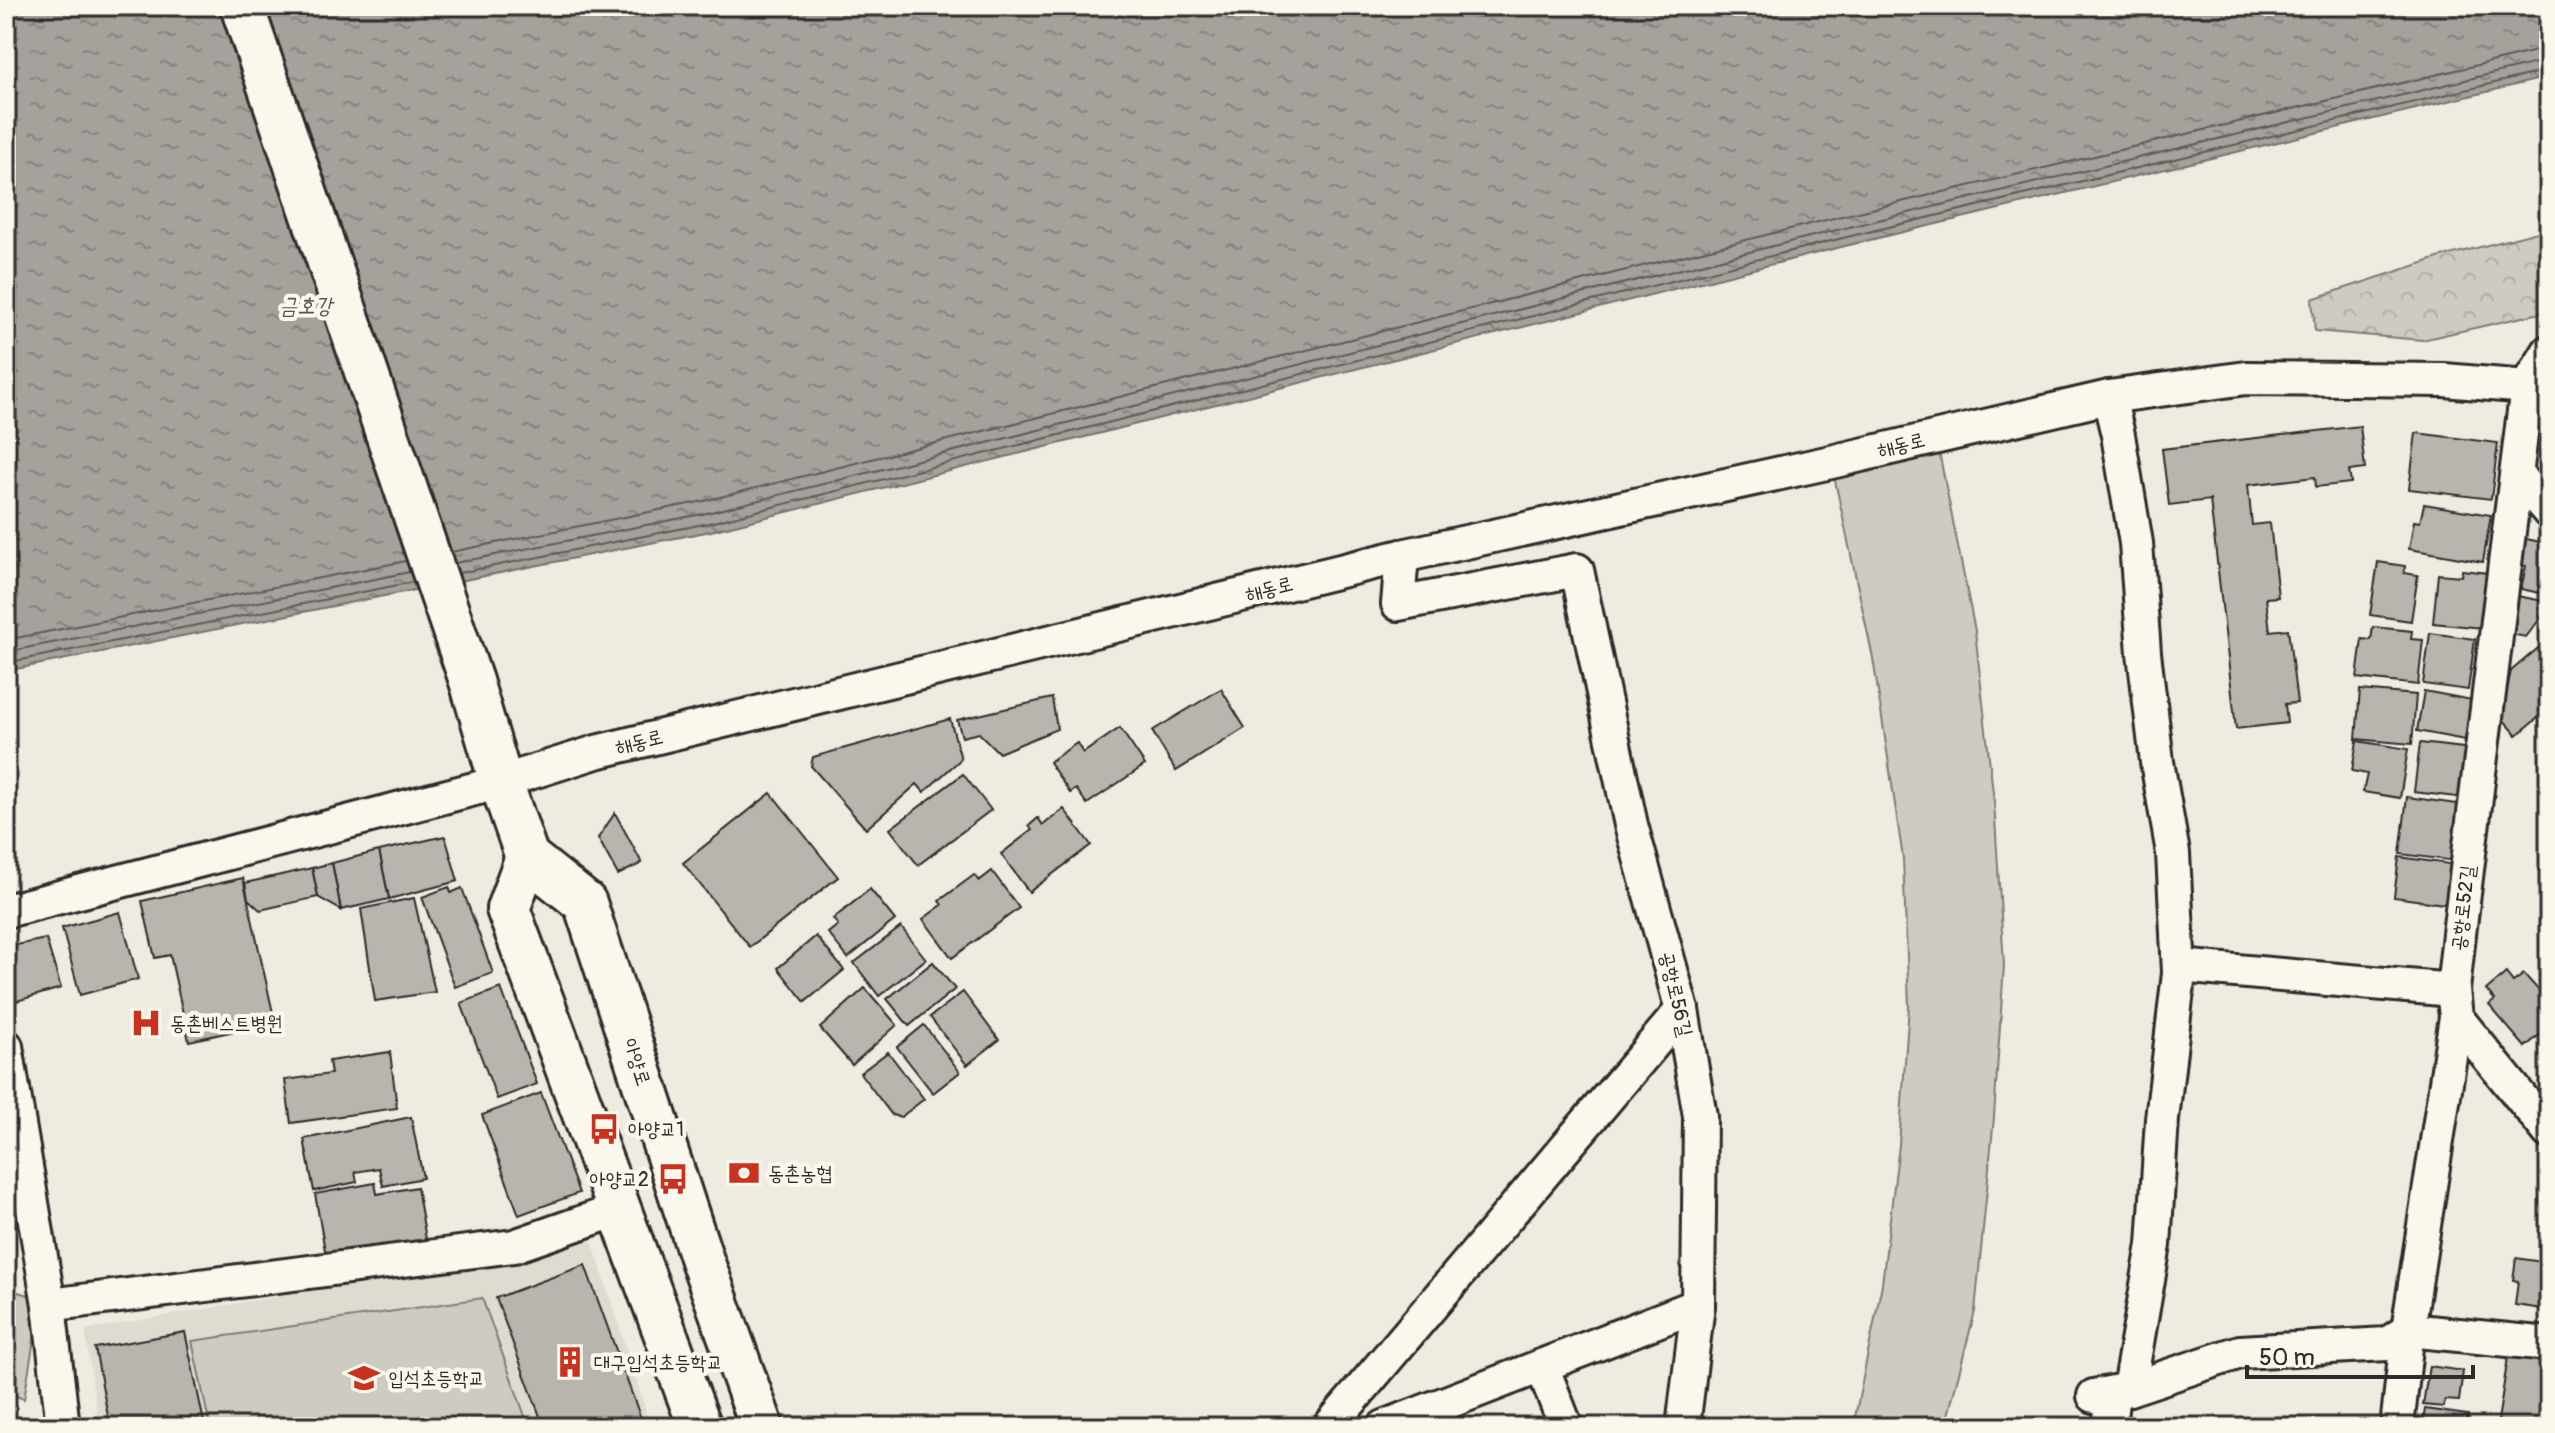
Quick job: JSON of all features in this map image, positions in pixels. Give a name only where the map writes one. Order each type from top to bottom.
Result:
[{"type":"main road","points":[[242,6],[471,681],[527,857],[508,909],[700,1427]]},
{"type":"main road","name":"아양로","points":[[527,857],[585,903],[697,1246],[762,1427]]},
{"type":"street","points":[[2538,390],[2549,351]]},
{"type":"street","name":"해동로","points":[[6,911],[501,782],[596,752],[1402,556],[1831,462],[2109,397],[2246,378],[2444,380],[2538,390]]},
{"type":"street","name":"공항로52길","points":[[2397,1427],[2455,1004],[2517,474],[2538,390]]},
{"type":"street","points":[[2109,397],[2136,543],[2157,762],[2173,853],[2179,966],[2162,1119],[2154,1245],[2112,1393],[2109,1427]]},
{"type":"street","points":[[2517,474],[2549,512]]},
{"type":"street","name":"공항로56길","points":[[1402,556],[1398,604],[1577,570],[1631,825],[1682,1010],[1700,1116],[1698,1305],[1683,1427]]},
{"type":"street","points":[[2179,966],[2455,1004],[2549,1132]]},
{"type":"street","points":[[1329,1427],[1682,1010]]},
{"type":"street","points":[[6,1046],[49,1305],[63,1427]]},
{"type":"street","points":[[49,1305],[514,1246],[620,1209]]},
{"type":"street","points":[[1384,1427],[1432,1419],[1542,1366],[1698,1305]]},
{"type":"street","points":[[2112,1393],[2240,1352],[2387,1344],[2408,1330],[2549,1344]]},
{"type":"street","points":[[1542,1366],[1566,1427]]},
{"type":"shaded area","name":"입석초등학교","points":[[592,1241],[651,1427],[99,1427],[85,1330]]},
{"type":"green space","points":[[2549,229],[2549,311],[2422,340],[2315,331],[2312,299],[2438,258]]},
{"type":"green space","points":[[1936,437],[1975,631],[1994,802],[2004,965],[1994,1117],[1975,1311],[1945,1427],[1853,1427],[1882,1284],[1899,1145],[1909,1006],[1903,858],[1873,658],[1831,462]]},
{"type":"green space","points":[[6,1289],[41,1298],[24,1399],[6,1392]]},
{"type":"green space","points":[[482,1298],[529,1427],[210,1427],[192,1341]]},
{"type":"water","name":"금호강","points":[[6,6],[2549,6],[2549,77],[1849,245],[711,531],[6,671]]},
{"type":"building","points":[[2360,426],[2365,469],[2349,471],[2351,483],[2316,487],[2315,477],[2248,485],[2252,525],[2270,523],[2278,597],[2266,598],[2270,631],[2288,629],[2297,703],[2285,704],[2287,723],[2236,729],[2210,500],[2169,505],[2162,449]]},
{"type":"building","points":[[2416,433],[2498,443],[2491,499],[2409,489]]},
{"type":"building","points":[[2424,504],[2491,515],[2483,562],[2409,549],[2414,521],[2420,522]]},
{"type":"building","points":[[2522,538],[2549,544],[2549,595],[2521,589],[2526,566],[2516,564]]},
{"type":"building","points":[[2378,562],[2405,566],[2404,573],[2418,575],[2411,621],[2370,615]]},
{"type":"building","points":[[2462,570],[2488,573],[2483,628],[2433,623],[2438,574],[2461,576]]},
{"type":"building","points":[[2517,596],[2549,602],[2549,612],[2546,611],[2526,637],[2510,634]]},
{"type":"building","points":[[2373,627],[2412,631],[2411,639],[2423,640],[2418,685],[2357,678],[2362,639],[2371,640]]},
{"type":"building","points":[[2430,633],[2475,639],[2468,690],[2423,684]]},
{"type":"building","points":[[2543,644],[2549,651],[2549,709],[2517,735],[2501,717],[2511,671]]},
{"type":"building","points":[[1221,689],[1245,728],[1176,771],[1152,731]]},
{"type":"building","points":[[2360,690],[2416,695],[2412,744],[2356,739]]},
{"type":"building","points":[[2424,691],[2472,700],[2465,740],[2417,731]]},
{"type":"building","points":[[1052,698],[1057,729],[999,753],[979,733],[962,737],[957,720]]},
{"type":"building","points":[[950,719],[961,759],[924,792],[917,784],[866,829],[811,766],[813,757]]},
{"type":"building","points":[[1120,728],[1145,765],[1087,804],[1076,789],[1070,793],[1049,762],[1077,743],[1083,753]]},
{"type":"building","points":[[2357,741],[2408,749],[2400,798],[2363,792],[2367,774],[2352,771]]},
{"type":"building","points":[[2420,743],[2472,749],[2465,798],[2414,792]]},
{"type":"building","points":[[963,774],[991,810],[918,865],[890,829]]},
{"type":"building","points":[[771,793],[838,877],[750,947],[683,863]]},
{"type":"building","points":[[2407,797],[2464,805],[2456,861],[2400,854]]},
{"type":"building","points":[[1064,809],[1091,845],[1029,892],[1001,854],[1032,830],[1029,826],[1038,818],[1043,825]]},
{"type":"building","points":[[615,813],[642,863],[618,875],[598,838]]},
{"type":"building","points":[[445,836],[458,881],[389,899],[379,851]]},
{"type":"building","points":[[379,851],[389,899],[341,910],[332,863]]},
{"type":"building","points":[[2399,857],[2456,865],[2451,905],[2394,897]]},
{"type":"building","points":[[332,863],[341,910],[318,897],[312,868]]},
{"type":"building","points":[[312,868],[318,897],[260,910],[248,899],[245,883]]},
{"type":"building","points":[[992,871],[1019,908],[952,958],[923,919],[942,905],[939,901],[974,875],[979,881]]},
{"type":"building","points":[[243,878],[275,1022],[189,1041],[170,955],[155,958],[142,901]]},
{"type":"building","points":[[449,887],[451,893],[462,888],[493,973],[455,987],[422,897]]},
{"type":"building","points":[[870,889],[895,920],[848,958],[828,933],[838,925],[833,919]]},
{"type":"building","points":[[414,898],[435,992],[375,1001],[361,909]]},
{"type":"building","points":[[120,912],[138,979],[80,995],[62,928]]},
{"type":"building","points":[[901,927],[926,959],[879,996],[854,963]]},
{"type":"building","points":[[816,936],[844,970],[805,1002],[778,968]]},
{"type":"building","points":[[46,939],[61,988],[10,1003],[6,947]]},
{"type":"building","points":[[933,962],[955,989],[909,1026],[887,999]]},
{"type":"building","points":[[2506,973],[2513,982],[2524,974],[2549,1002],[2549,1027],[2525,1047],[2489,1005],[2495,1000],[2486,990]]},
{"type":"building","points":[[501,988],[537,1084],[497,1099],[461,1003]]},
{"type":"building","points":[[865,988],[897,1025],[852,1065],[820,1028]]},
{"type":"building","points":[[963,992],[999,1040],[967,1065],[930,1017]]},
{"type":"building","points":[[924,1025],[960,1072],[933,1093],[897,1047]]},
{"type":"building","points":[[390,1052],[397,1108],[291,1123],[285,1080],[331,1074],[329,1061]]},
{"type":"building","points":[[888,1052],[924,1099],[901,1117],[892,1115],[860,1073]]},
{"type":"building","points":[[541,1093],[579,1193],[519,1215],[482,1115]]},
{"type":"building","points":[[411,1117],[423,1178],[383,1186],[379,1168],[355,1172],[357,1182],[314,1191],[304,1139]]},
{"type":"building","points":[[375,1183],[377,1194],[417,1187],[427,1245],[327,1262],[315,1194]]},
{"type":"building","points":[[2516,1258],[2549,1263],[2549,1310],[2515,1305],[2518,1281],[2513,1280]]},
{"type":"building","name":"대구입석초등학교","points":[[585,1265],[644,1427],[544,1427],[496,1298]]},
{"type":"building","points":[[185,1332],[205,1427],[110,1427],[95,1348]]},
{"type":"building","points":[[2509,1351],[2547,1357],[2543,1387],[2548,1388],[2545,1408],[2549,1408],[2548,1427],[2497,1427]]},
{"type":"building","points":[[2429,1366],[2463,1371],[2459,1401],[2445,1400],[2444,1407],[2423,1405]]},
{"type":"building","points":[[2425,1409],[2468,1415],[2466,1427],[2422,1427]]},
{"type":"place","name":"동촌베스트병원","points":[[146,1023]]},
{"type":"place","name":"아양교1","points":[[604,1129]]},
{"type":"place","name":"동촌농협","points":[[744,1173]]},
{"type":"place","name":"아양교2","points":[[673,1179]]},
{"type":"place","name":"대구입석초등학교","points":[[570,1362]]},
{"type":"place","name":"입석초등학교","points":[[364,1378]]}]
